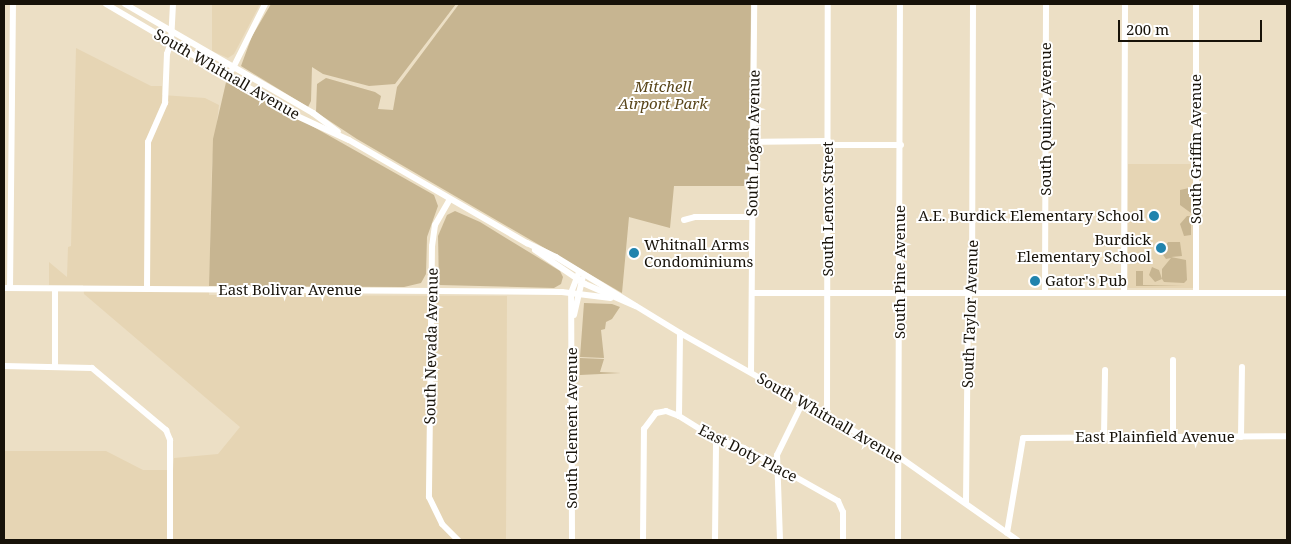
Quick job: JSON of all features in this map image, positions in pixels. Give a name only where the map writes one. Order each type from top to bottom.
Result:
[{"type":"street","points":[[7,288],[13,4]]},
{"type":"street","name":"South Whitnall Avenue","points":[[106,4],[116,6],[171,42],[297,116],[349,140],[527,243],[580,276],[898,456],[1017,540]]},
{"type":"street","name":"South Whitnall Avenue","points":[[125,4],[313,114],[349,140]]},
{"type":"street","points":[[147,289],[148,142],[166,103],[166,54],[171,42],[173,4]]},
{"type":"street","points":[[230,76],[265,4]]},
{"type":"street","name":"South Logan Avenue","points":[[751,372],[754,4]]},
{"type":"street","name":"South Lenox Street","points":[[827,415],[828,4]]},
{"type":"street","name":"South Pine Avenue","points":[[898,540],[901,145],[900,4]]},
{"type":"street","name":"South Taylor Avenue","points":[[966,503],[973,4]]},
{"type":"street","name":"South Quincy Avenue","points":[[1045,294],[1046,4]]},
{"type":"street","points":[[1124,293],[1125,4]]},
{"type":"street","name":"South Griffin Avenue","points":[[1196,4],[1196,293]]},
{"type":"street","points":[[753,142],[901,145]]},
{"type":"street","name":"South Nevada Avenue","points":[[450,199],[433,234],[429,498],[442,524],[458,540]]},
{"type":"street","points":[[684,220],[695,217],[752,217]]},
{"type":"street","name":"South Whitnall Avenue","points":[[580,276],[611,298],[636,307]]},
{"type":"street","name":"South Clement Avenue","points":[[572,540],[573,316],[574,293],[580,276]]},
{"type":"street","name":"East Bolivar Avenue","points":[[7,288],[574,293],[611,298]]},
{"type":"street","points":[[55,289],[55,366]]},
{"type":"street","points":[[752,293],[1287,293]]},
{"type":"street","points":[[643,540],[644,429],[656,413],[666,411],[679,416],[680,333]]},
{"type":"street","points":[[1173,360],[1173,437]]},
{"type":"street","points":[[4,366],[92,368],[168,432],[170,540]]},
{"type":"street","points":[[1242,367],[1242,436]]},
{"type":"street","points":[[1104,437],[1105,370]]},
{"type":"street","points":[[780,540],[780,446],[803,402]]},
{"type":"street","name":"East Doty Place","points":[[679,416],[716,439],[744,448],[842,506],[843,540]]},
{"type":"street","name":"East Plainfield Avenue","points":[[1008,533],[1023,438],[1287,436]]},
{"type":"street","points":[[715,540],[716,439]]},
{"type":"shaded area","points":[[212,4],[260,4],[234,54],[228,58],[212,51]]},
{"type":"shaded area","points":[[76,48],[151,86],[162,86],[162,95],[205,98],[219,105],[212,163],[209,295],[507,296],[506,540],[4,540],[4,451],[106,451],[143,470],[173,470],[174,458],[218,454],[240,427],[84,294],[83,285],[49,285],[49,262],[67,277],[68,247],[71,246]]},
{"type":"shaded area","name":"Burdick Elementary School","points":[[1128,164],[1194,164],[1194,288],[1128,288]]},
{"type":"green space","points":[[271,4],[456,4],[395,84],[369,86],[323,74],[312,67],[311,101],[308,107],[241,66],[252,36]]},
{"type":"green space","name":"Mitchell Airport Park","points":[[459,4],[751,4],[749,186],[674,186],[670,228],[629,217],[622,293],[357,139],[316,112],[317,84],[326,78],[375,92],[381,96],[378,109],[393,110],[397,87]]},
{"type":"green space","points":[[227,78],[434,195],[438,206],[427,237],[426,274],[421,283],[404,287],[209,286],[213,139]]},
{"type":"green space","points":[[1191,188],[1191,213],[1180,205],[1180,190]]},
{"type":"green space","points":[[455,211],[480,222],[560,271],[563,277],[561,284],[554,288],[439,285],[438,236],[447,215]]},
{"type":"green space","points":[[1187,216],[1191,216],[1191,235],[1184,236],[1180,224]]},
{"type":"green space","points":[[1168,242],[1180,242],[1182,256],[1171,257],[1186,260],[1187,280],[1184,283],[1164,282],[1162,279],[1162,269],[1171,258],[1166,259],[1161,252]]},
{"type":"green space","points":[[1152,267],[1159,270],[1162,279],[1155,282],[1149,275]]},
{"type":"green space","points":[[1136,271],[1143,271],[1143,285],[1185,286],[1136,286]]},
{"type":"green space","points":[[584,303],[612,304],[620,307],[612,319],[606,322],[605,329],[601,330],[604,358],[580,357]]},
{"type":"green space","points":[[580,358],[604,359],[600,372],[621,373],[580,375]]},
{"type":"place","name":"A.E. Burdick Elementary School","points":[[1154,216]]},
{"type":"place","name":"Burdick Elementary School","points":[[1161,248]]},
{"type":"place","name":"Whitnall Arms Condominiums","points":[[634,253]]},
{"type":"place","name":"Gator's Pub","points":[[1035,281]]}]
